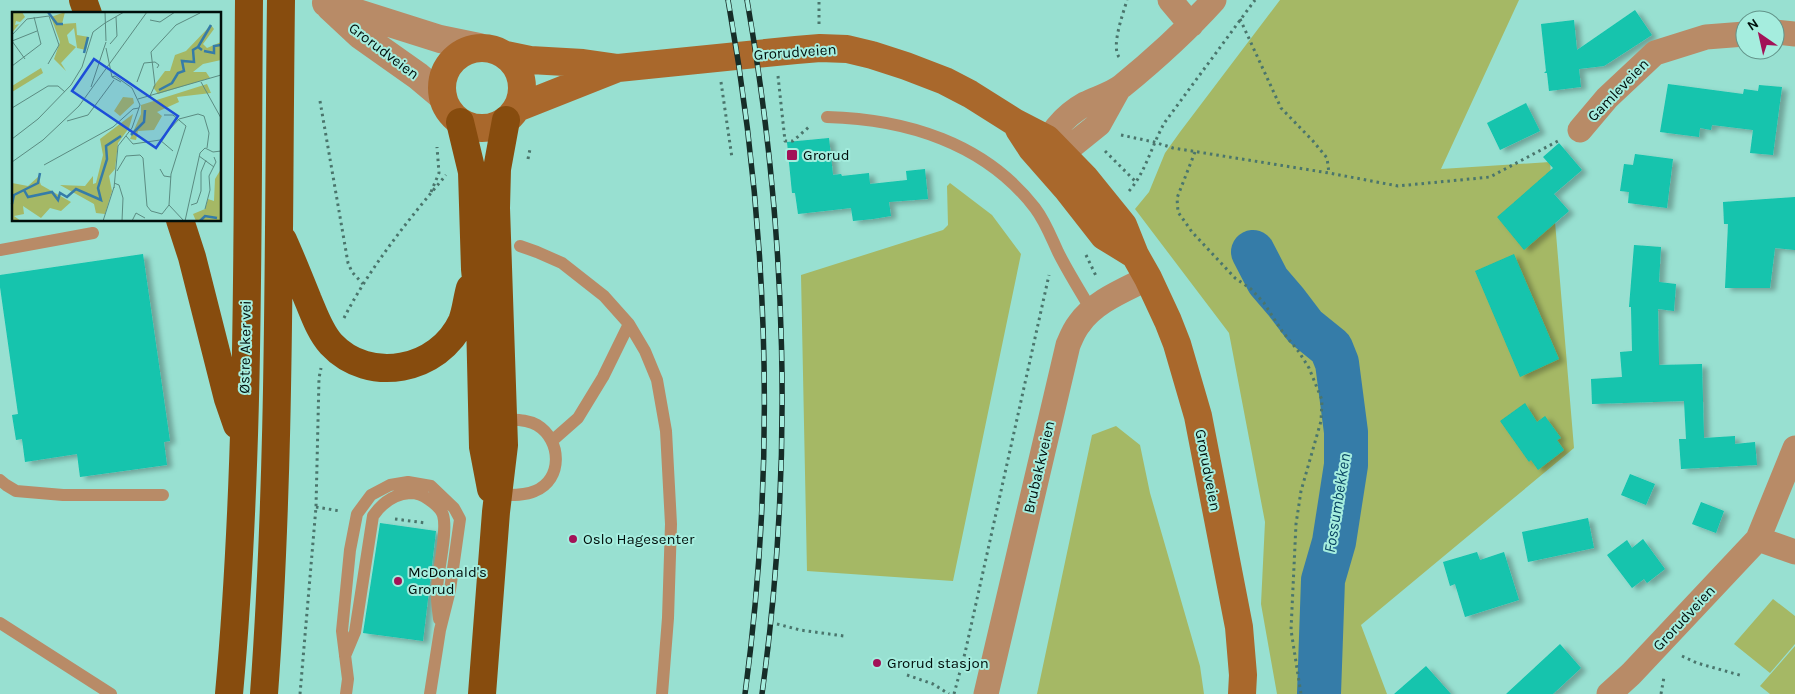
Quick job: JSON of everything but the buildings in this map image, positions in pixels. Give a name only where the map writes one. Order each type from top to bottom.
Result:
[{"type":"highway","points":[[83,0],[87,12]]},
{"type":"highway","name":"Østre Aker vei","points":[[228,694],[234,632],[244,448],[249,0]]},
{"type":"highway","points":[[264,694],[274,545],[281,0]]},
{"type":"highway","points":[[482,694],[495,501],[504,445],[496,208],[497,169],[500,150],[512,114]]},
{"type":"highway","points":[[460,122],[472,172],[475,269],[480,319],[483,447],[495,501]]},
{"type":"highway","points":[[180,221],[206,306],[228,399],[244,448]]},
{"type":"highway","points":[[279,230],[314,312],[331,344],[358,362],[375,368],[410,366],[428,359],[442,347],[462,321],[475,269]]},
{"type":"main road","points":[[479,47],[489,48],[506,55],[516,66],[522,80],[522,94],[512,114],[496,126],[484,128],[472,127],[460,122],[446,107],[442,97],[443,79],[450,63],[458,55],[479,47]]},
{"type":"main road","name":"Grorudveien","points":[[506,55],[530,60],[583,63],[618,68],[820,48],[847,49],[906,66],[945,81],[996,109],[1050,150],[1104,236],[1142,267],[1176,344],[1198,416],[1239,628],[1243,675],[1242,694]]},
{"type":"main road","name":"Grorudveien","points":[[512,114],[618,68]]},
{"type":"street","points":[[1170,0],[1191,25]]},
{"type":"street","points":[[1050,150],[1060,124],[1083,105],[1119,88],[1168,47],[1214,0]]},
{"type":"street","name":"Grorudveien","points":[[324,2],[371,16],[395,26],[440,39],[479,47]]},
{"type":"street","name":"Grorudveien","points":[[324,2],[360,35],[418,76],[442,97]]},
{"type":"street","name":"Gamleveien","points":[[1580,130],[1606,98],[1655,53],[1706,37],[1735,35]]},
{"type":"street","name":"Brubakkveien","points":[[986,694],[1068,345],[1080,323],[1092,311],[1109,299],[1142,267]]},
{"type":"street","name":"Grorudveien","points":[[1609,694],[1631,674],[1758,539],[1795,448]]},
{"type":"street","points":[[1758,539],[1795,552]]},
{"type":"lane","points":[[827,118],[848,118],[907,127],[931,134],[976,156],[1010,182],[1036,209],[1092,311]]},
{"type":"lane","points":[[0,250],[93,232]]},
{"type":"lane","points":[[520,246],[562,263],[604,296],[629,324],[645,351],[657,380],[666,431],[670,524],[668,618],[662,694]]},
{"type":"lane","points":[[553,440],[578,418],[603,377],[629,324]]},
{"type":"lane","points":[[495,501],[534,492],[543,487],[551,477],[556,466],[553,440],[536,424],[524,420],[503,418]]},
{"type":"lane","points":[[0,480],[6,486],[16,491],[63,495],[163,495]]},
{"type":"lane","points":[[346,694],[348,679],[344,658],[355,632],[373,516],[379,506],[388,500],[399,494],[412,493],[424,496],[434,503],[443,515],[444,534],[436,590],[440,630],[430,694]]},
{"type":"lane","points":[[0,623],[111,694]]},
{"type":"path","points":[[819,0],[819,30]]},
{"type":"path","points":[[1120,58],[1116,47],[1127,0]]},
{"type":"path","points":[[1127,194],[1136,182],[1154,142],[1169,116],[1255,0]]},
{"type":"path","points":[[1240,19],[1281,108],[1327,158],[1330,173]]},
{"type":"path","points":[[777,73],[785,141],[793,140],[812,124],[827,118]]},
{"type":"path","points":[[721,79],[732,158]]},
{"type":"path","points":[[320,101],[348,262],[352,272],[363,284]]},
{"type":"path","points":[[1117,134],[1195,152],[1330,173],[1398,186],[1490,177],[1580,130]]},
{"type":"path","points":[[429,195],[439,173],[437,142]]},
{"type":"path","points":[[1101,147],[1136,182]]},
{"type":"path","points":[[1195,152],[1177,198],[1178,212],[1192,232],[1235,278],[1251,289],[1264,303],[1309,368],[1322,400],[1321,421],[1301,491],[1296,524],[1291,630],[1301,694]]},
{"type":"path","points":[[342,322],[363,284],[429,195],[447,174]]},
{"type":"path","points":[[954,694],[965,653],[1050,275],[1059,253]]},
{"type":"path","points":[[300,694],[316,507],[319,378],[323,363]]},
{"type":"path","points":[[312,438],[317,437]]},
{"type":"path","points":[[777,624],[800,630],[844,636]]},
{"type":"path","points":[[1660,643],[1697,663],[1744,676]]},
{"type":"path","points":[[907,675],[933,684],[949,694]]},
{"type":"green space","points":[[1280,0],[1519,0],[1441,169],[1550,162],[1574,448],[1361,625],[1387,694],[1277,694],[1261,604],[1265,522],[1229,333],[1135,209],[1149,192],[1165,153]]},
{"type":"green space","points":[[950,183],[992,215],[1021,254],[953,581],[807,571],[801,275],[943,230],[948,225],[947,186]]},
{"type":"green space","points":[[1116,426],[1140,445],[1150,493],[1200,666],[1204,694],[1037,694],[1092,435]]},
{"type":"green space","points":[[1773,599],[1795,616],[1795,644],[1770,673],[1734,644]]},
{"type":"green space","points":[[1795,646],[1795,694],[1770,694],[1760,686]]},
{"type":"waterway","name":"Fossumbekken","points":[[1253,252],[1268,281],[1305,327],[1331,348],[1337,363],[1346,432],[1346,465],[1334,542],[1323,580],[1319,694]]},
{"type":"railway","points":[[728,0],[742,86],[752,173],[760,259],[764,346],[761,520],[755,607],[745,694]]},
{"type":"railway","points":[[747,0],[771,172],[782,346],[779,521],[762,694]]},
{"type":"place","name":"Grorud","points":[[792,155]]},
{"type":"place","name":"Oslo Hagesenter","points":[[573,539]]},
{"type":"place","name":"McDonald's Grorud","points":[[398,581]]},
{"type":"place","name":"Grorud stasjon","points":[[877,663]]}]
